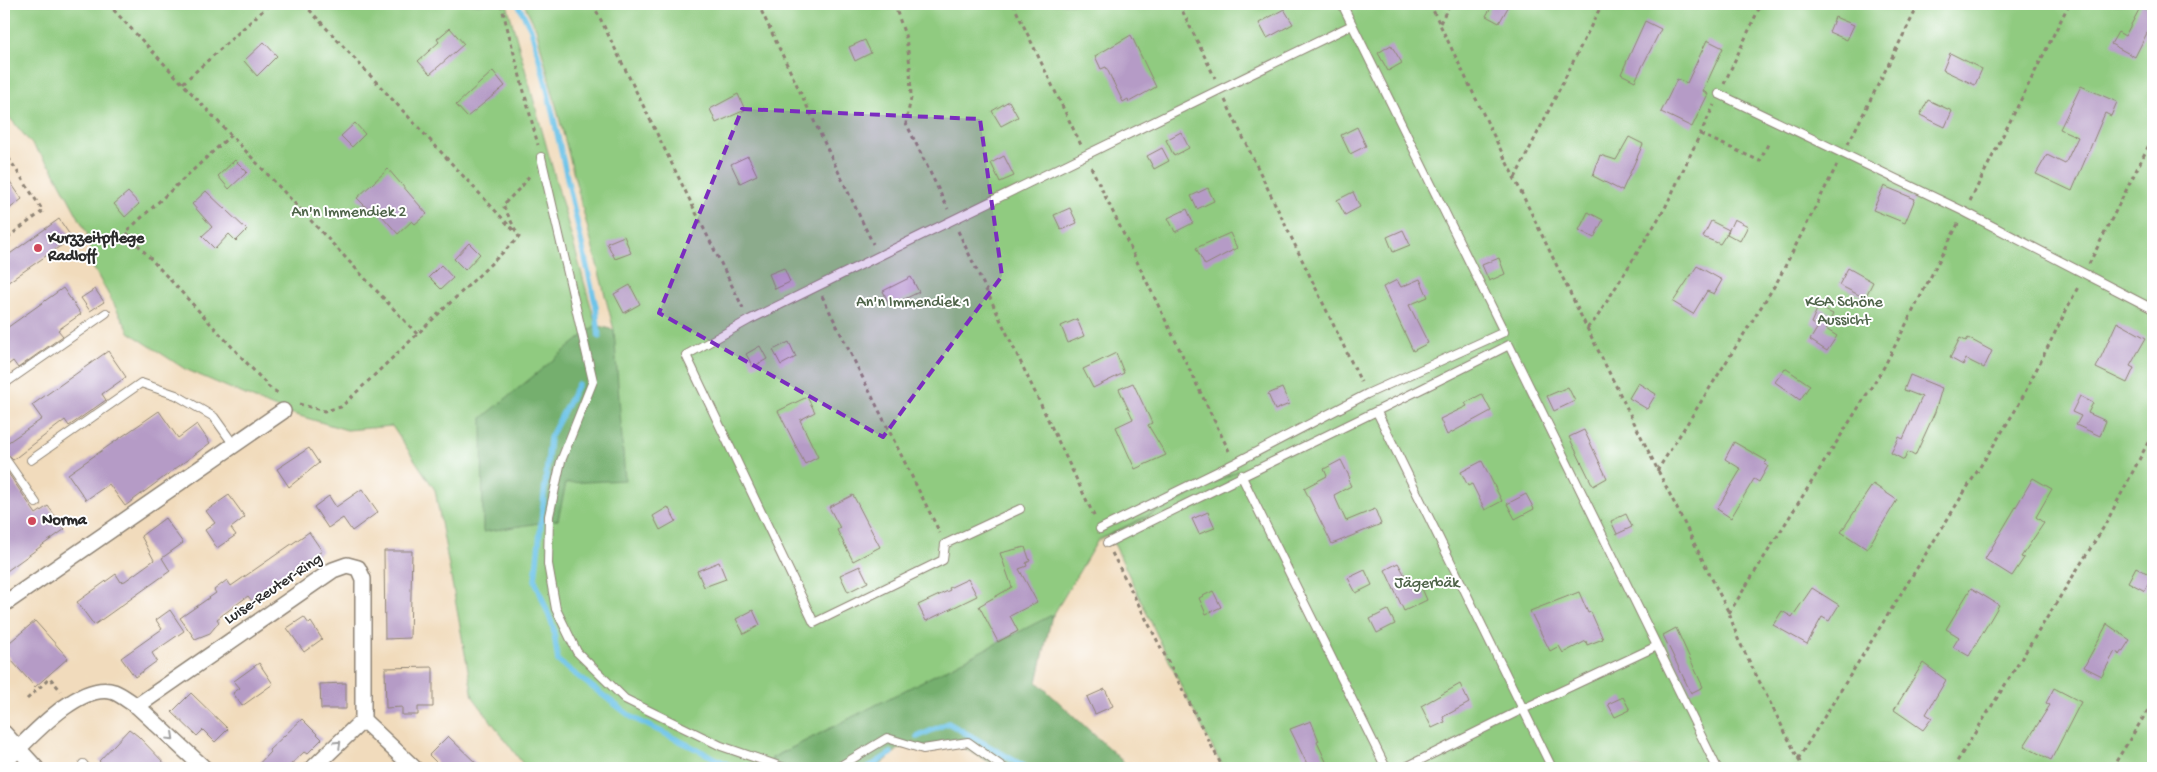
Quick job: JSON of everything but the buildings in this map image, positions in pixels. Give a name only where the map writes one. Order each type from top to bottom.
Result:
[{"type":"street","points":[[4,604],[234,445],[285,406]]},
{"type":"street","name":"Luise-Reuter-Ring","points":[[138,706],[333,570],[347,565],[358,568],[363,578],[363,720]]},
{"type":"street","points":[[4,763],[72,702],[80,696],[96,690],[114,692],[138,706],[204,768]]},
{"type":"street","points":[[313,768],[363,720],[414,768]]},
{"type":"street","points":[[4,733],[36,768]]},
{"type":"lane","points":[[1100,529],[1235,463],[1367,394],[1504,332],[1342,4]]},
{"type":"lane","points":[[1020,509],[945,544],[943,560],[814,622],[686,356],[749,320],[1086,157],[1352,25]]},
{"type":"lane","points":[[1720,94],[1965,212],[2153,309]]},
{"type":"lane","points":[[541,157],[593,382],[561,460],[549,516],[548,564],[556,608],[577,652],[625,699],[721,746],[785,768]]},
{"type":"lane","points":[[4,384],[106,313]]},
{"type":"lane","points":[[1107,543],[1241,475],[1377,412],[1510,345],[1716,768]]},
{"type":"lane","points":[[31,460],[141,383],[176,395],[214,417],[234,445]]},
{"type":"lane","points":[[1377,412],[1552,768]]},
{"type":"lane","points":[[4,457],[36,503]]},
{"type":"lane","points":[[1241,475],[1386,768]]},
{"type":"lane","points":[[1404,768],[1657,646]]},
{"type":"lane","points":[[837,768],[887,738],[923,749],[968,742],[1004,768]]},
{"type":"path","points":[[108,4],[418,334]]},
{"type":"path","points":[[183,83],[270,4]]},
{"type":"path","points":[[304,4],[519,237]]},
{"type":"path","points":[[500,4],[541,157],[523,185],[503,205],[519,237]]},
{"type":"path","points":[[593,4],[749,320]]},
{"type":"path","points":[[758,4],[879,256]]},
{"type":"path","points":[[899,4],[897,12],[906,38],[910,65],[911,98],[906,123],[1100,529]]},
{"type":"path","points":[[1013,4],[1235,463]]},
{"type":"path","points":[[1179,4],[1367,394]]},
{"type":"path","points":[[1430,4],[1657,471],[1729,613],[1738,639],[1803,768]]},
{"type":"path","points":[[1440,23],[1450,4]]},
{"type":"path","points":[[1514,178],[1602,4]]},
{"type":"path","points":[[1587,328],[1596,319],[1665,208],[1761,4]]},
{"type":"path","points":[[1657,471],[1777,282],[1919,4]]},
{"type":"path","points":[[1729,613],[1884,367],[1965,212],[2069,4]]},
{"type":"path","points":[[1700,134],[1760,161],[1770,142]]},
{"type":"path","points":[[231,135],[126,232],[285,406],[324,412],[341,407],[519,237]]},
{"type":"path","points":[[1798,759],[2018,406],[2153,137]]},
{"type":"path","points":[[4,151],[43,211],[4,240]]},
{"type":"path","points":[[818,287],[945,544]]},
{"type":"path","points":[[1953,768],[2105,525],[2153,434]]},
{"type":"path","points":[[1107,543],[1223,768]]},
{"type":"path","points":[[27,699],[50,678],[72,702]]},
{"type":"path","points":[[2112,768],[2153,702]]},
{"type":"highlighted area","points":[[742,109],[980,119],[1002,276],[883,437],[659,313]]},
{"type":"green space","points":[[4,4],[507,4],[596,325],[593,381],[614,330],[536,28],[524,4],[1349,4],[1351,6],[1350,4],[2153,4],[2153,768],[1223,768],[1182,688],[1110,535],[1240,470],[1098,540],[1052,617],[772,758],[771,768],[526,768],[473,697],[435,490],[392,426],[347,430],[283,411],[185,369],[130,333],[93,267],[87,233],[52,168],[4,111]]},
{"type":"green space","points":[[596,325],[614,330],[625,480],[566,483],[558,520],[483,532],[482,418]]},
{"type":"green space","points":[[1052,615],[1037,682],[1130,768],[1000,768],[957,744],[900,748],[877,768],[771,768],[772,758]]},
{"type":"waterway","points":[[518,4],[531,29],[546,84],[596,307],[599,337]]},
{"type":"waterway","points":[[578,384],[550,438],[535,580],[553,626],[558,661],[633,718],[735,768]]},
{"type":"waterway","points":[[917,737],[948,723],[1027,768]]},
{"type":"waterway","points":[[868,768],[891,753]]},
{"type":"place","name":"Kurzzeitpflege Radloff","points":[[38,248]]},
{"type":"place","name":"Norma","points":[[32,521]]},
{"type":"park label","name":"An'n Immendiek 2","points":[[349,213]]},
{"type":"park label","name":"An'n Immendiek 1","points":[[913,303]]},
{"type":"park label","name":"KGA Schöne Aussicht","points":[[1844,312]]},
{"type":"park label","name":"Jägerbäk","points":[[1427,584]]}]
